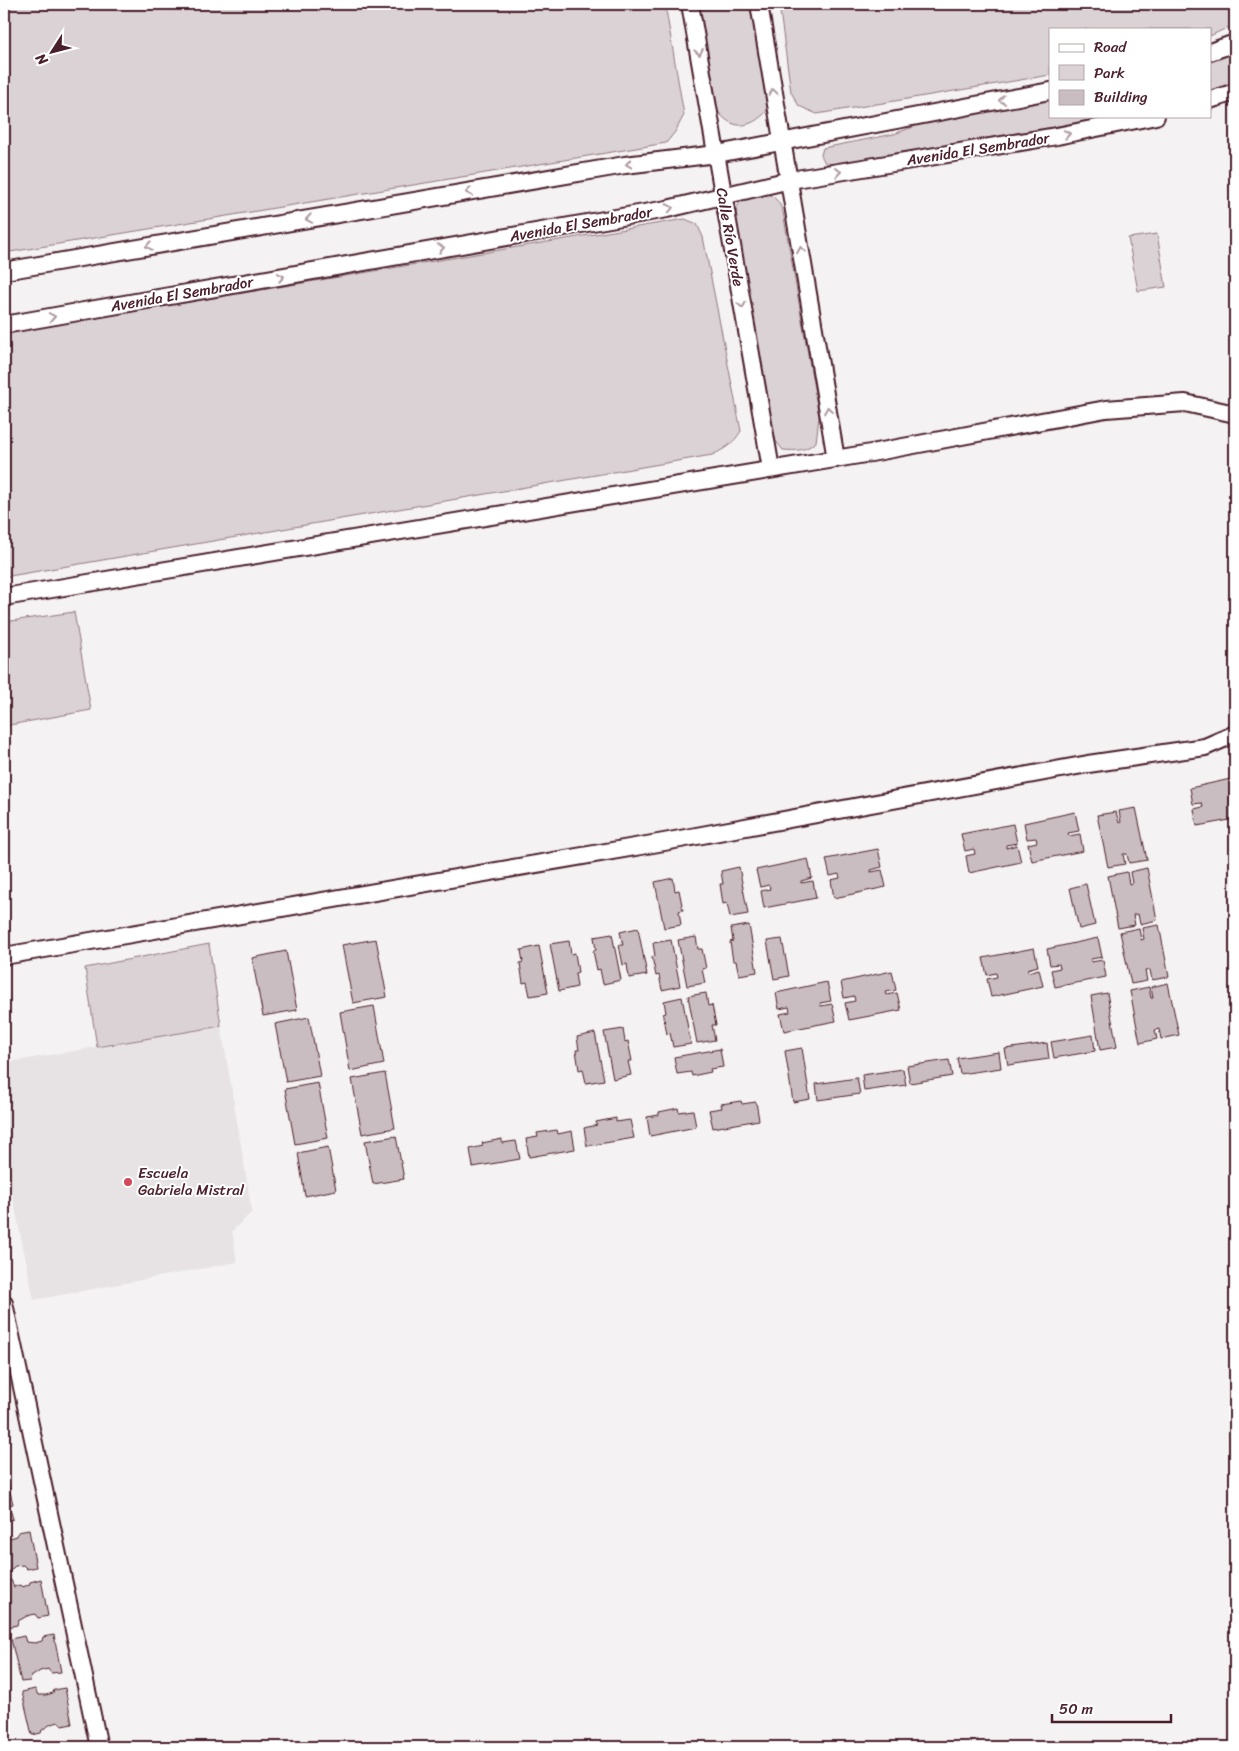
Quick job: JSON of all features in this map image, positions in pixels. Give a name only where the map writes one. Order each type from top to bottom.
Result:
[{"type":"street","name":"Calle Río Verde","points":[[690,4],[771,469]]},
{"type":"street","points":[[759,4],[836,458]]},
{"type":"street","points":[[1212,51],[1235,43]]},
{"type":"street","points":[[4,271],[615,167],[717,154],[781,140],[1049,91]]},
{"type":"street","points":[[1212,99],[1235,92]]},
{"type":"street","name":"Avenida El Sembrador","points":[[4,325],[648,212],[790,180],[1057,136],[1146,118]]},
{"type":"street","points":[[4,597],[836,458],[1106,409],[1185,403],[1235,414]]},
{"type":"street","points":[[4,956],[664,842],[1088,764],[1204,746],[1235,734]]},
{"type":"street","points":[[4,1303],[99,1747]]},
{"type":"shaded area","name":"Escuela Gabriela Mistral","points":[[221,1026],[252,1212],[232,1231],[237,1262],[34,1300],[4,1153],[4,1063]]},
{"type":"green space","points":[[4,4],[665,4],[684,115],[675,132],[666,143],[4,253]]},
{"type":"green space","points":[[699,4],[751,4],[767,111],[761,117],[748,124],[741,125],[729,122],[717,110]]},
{"type":"green space","points":[[779,4],[1235,4],[1235,24],[1212,35],[1212,28],[1049,28],[1049,75],[817,114],[799,106],[791,92]]},
{"type":"green space","points":[[1235,52],[1235,83],[1212,92],[1212,61]]},
{"type":"green space","points":[[1049,100],[1049,118],[1105,118],[834,164],[825,163],[821,155],[823,148],[894,134],[932,120]]},
{"type":"green space","points":[[764,193],[776,200],[783,212],[819,417],[816,442],[804,449],[797,450],[783,450],[774,439],[736,224],[738,205],[741,201],[750,196]]},
{"type":"green space","points":[[685,219],[697,224],[703,237],[741,431],[732,443],[717,453],[4,577],[4,333]]},
{"type":"green space","points":[[1157,234],[1166,287],[1138,291],[1128,238]]},
{"type":"green space","points":[[74,612],[91,710],[4,726],[4,622]]},
{"type":"green space","points":[[209,944],[221,1026],[97,1047],[85,968]]},
{"type":"building","points":[[1235,778],[1235,819],[1197,826],[1194,809],[1203,807],[1202,803],[1193,804],[1190,788]]},
{"type":"building","points":[[1136,808],[1147,860],[1129,863],[1127,854],[1123,854],[1125,864],[1108,867],[1097,815],[1116,812],[1119,823],[1121,822],[1119,811]]},
{"type":"building","points":[[1075,812],[1079,831],[1068,833],[1069,836],[1080,834],[1083,851],[1032,861],[1028,844],[1037,842],[1036,838],[1027,839],[1024,823]]},
{"type":"building","points":[[1013,824],[1017,843],[1006,845],[1006,848],[1017,845],[1021,862],[969,873],[966,856],[975,854],[974,849],[965,851],[961,834]]},
{"type":"building","points":[[878,849],[882,867],[871,870],[871,872],[882,870],[886,887],[834,898],[831,880],[840,878],[839,874],[830,876],[826,859]]},
{"type":"building","points":[[808,859],[812,878],[801,881],[801,883],[813,881],[816,898],[764,908],[761,891],[770,889],[769,885],[760,887],[756,870]]},
{"type":"building","points":[[739,867],[748,914],[730,917],[727,903],[723,904],[720,884],[723,884],[721,871]]},
{"type":"building","points":[[1147,868],[1157,920],[1140,924],[1138,914],[1133,915],[1135,925],[1118,928],[1108,876],[1127,872],[1129,884],[1132,883],[1130,872]]},
{"type":"building","points":[[673,878],[675,891],[679,890],[683,910],[679,911],[681,925],[664,928],[655,882]]},
{"type":"building","points":[[1086,884],[1095,925],[1079,929],[1070,888]]},
{"type":"building","points":[[749,925],[757,972],[739,975],[736,961],[733,961],[730,942],[733,941],[731,928]]},
{"type":"building","points":[[1159,925],[1169,977],[1152,980],[1150,970],[1145,971],[1147,981],[1131,984],[1120,932],[1139,928],[1141,940],[1144,939],[1142,928]]},
{"type":"building","points":[[638,928],[647,975],[629,978],[627,964],[623,965],[619,945],[623,945],[620,932]]},
{"type":"building","points":[[612,934],[621,980],[603,984],[600,969],[597,970],[593,951],[596,950],[594,937]]},
{"type":"building","points":[[696,937],[698,949],[702,949],[706,968],[702,969],[705,983],[687,986],[678,940]]},
{"type":"building","points":[[1098,938],[1102,957],[1091,959],[1091,962],[1103,960],[1106,977],[1055,987],[1051,970],[1060,968],[1059,964],[1050,965],[1047,949]]},
{"type":"building","points":[[376,939],[387,997],[353,1003],[342,945]]},
{"type":"building","points":[[782,939],[789,976],[774,979],[767,941]]},
{"type":"building","points":[[671,940],[680,986],[662,990],[659,975],[656,976],[652,957],[655,956],[653,943]]},
{"type":"building","points":[[569,941],[571,954],[575,953],[578,972],[575,973],[577,987],[559,991],[550,944]]},
{"type":"building","points":[[539,946],[548,993],[530,996],[527,982],[523,983],[520,963],[523,962],[521,950]]},
{"type":"building","points":[[1034,948],[1038,966],[1027,969],[1028,972],[1039,969],[1043,986],[991,997],[987,979],[997,977],[996,973],[987,975],[983,958]]},
{"type":"building","points":[[286,951],[297,1010],[263,1016],[252,958]]},
{"type":"building","points":[[892,971],[896,990],[885,992],[886,995],[897,993],[901,1010],[849,1020],[845,1003],[855,1001],[854,996],[844,998],[841,982]]},
{"type":"building","points":[[827,982],[831,1001],[820,1003],[821,1006],[832,1004],[836,1021],[784,1031],[780,1014],[790,1012],[789,1007],[779,1009],[776,993]]},
{"type":"building","points":[[1168,983],[1179,1035],[1161,1039],[1159,1029],[1155,1030],[1157,1039],[1140,1043],[1130,991],[1149,987],[1151,998],[1153,998],[1151,987]]},
{"type":"building","points":[[706,993],[708,1006],[712,1005],[716,1025],[712,1025],[715,1040],[697,1043],[688,996]]},
{"type":"building","points":[[1107,993],[1117,1047],[1100,1050],[1091,996]]},
{"type":"building","points":[[682,997],[691,1044],[673,1047],[670,1033],[667,1034],[663,1014],[666,1013],[664,1001]]},
{"type":"building","points":[[374,1006],[384,1064],[350,1071],[340,1012]]},
{"type":"building","points":[[309,1017],[320,1076],[286,1082],[275,1024]]},
{"type":"building","points":[[623,1029],[625,1042],[628,1041],[632,1061],[628,1061],[631,1075],[613,1079],[604,1032]]},
{"type":"building","points":[[595,1033],[604,1080],[586,1083],[583,1069],[579,1070],[576,1050],[579,1050],[577,1037]]},
{"type":"building","points":[[1093,1035],[1095,1051],[1054,1058],[1051,1042]]},
{"type":"building","points":[[1047,1043],[1049,1059],[1008,1065],[1005,1049]]},
{"type":"building","points":[[802,1048],[810,1099],[793,1102],[785,1051]]},
{"type":"building","points":[[720,1049],[723,1067],[710,1069],[711,1072],[692,1076],[691,1072],[677,1074],[674,1057]]},
{"type":"building","points":[[999,1052],[1001,1068],[960,1074],[957,1058]]},
{"type":"building","points":[[949,1060],[952,1076],[910,1083],[907,1066]]},
{"type":"building","points":[[903,1069],[906,1085],[864,1091],[862,1075]]},
{"type":"building","points":[[385,1073],[395,1128],[362,1134],[352,1079]]},
{"type":"building","points":[[857,1078],[860,1094],[818,1100],[816,1084]]},
{"type":"building","points":[[318,1083],[328,1138],[295,1144],[285,1089]]},
{"type":"building","points":[[741,1101],[742,1104],[756,1102],[759,1120],[713,1128],[709,1110],[722,1108],[721,1104]]},
{"type":"building","points":[[678,1108],[679,1112],[693,1110],[696,1127],[650,1136],[647,1117]]},
{"type":"building","points":[[616,1118],[616,1122],[630,1120],[634,1138],[587,1146],[584,1128],[597,1125],[596,1122]]},
{"type":"building","points":[[557,1130],[558,1134],[572,1131],[575,1149],[529,1157],[526,1139],[538,1137],[537,1133]]},
{"type":"building","points":[[396,1136],[404,1179],[373,1184],[365,1141]]},
{"type":"building","points":[[502,1139],[502,1143],[516,1141],[520,1159],[473,1167],[470,1149],[483,1146],[482,1143]]},
{"type":"building","points":[[328,1147],[336,1190],[305,1196],[298,1153]]},
{"type":"building","points":[[4,1484],[8,1484],[13,1504],[9,1505],[13,1519],[4,1522]]},
{"type":"building","points":[[29,1530],[36,1567],[27,1569],[23,1565],[15,1566],[4,1576],[4,1537],[10,1538],[17,1536],[18,1532]]},
{"type":"building","points":[[41,1579],[48,1616],[38,1618],[35,1614],[27,1616],[18,1621],[17,1625],[8,1627],[4,1607],[4,1582],[11,1580],[14,1587],[20,1585],[22,1587],[29,1585],[30,1582]]},
{"type":"building","points":[[54,1635],[61,1672],[51,1673],[48,1669],[40,1671],[31,1677],[30,1681],[21,1682],[11,1639],[24,1636],[26,1642],[35,1643],[42,1641],[43,1637]]},
{"type":"building","points":[[65,1688],[72,1724],[62,1726],[59,1722],[51,1724],[42,1730],[41,1733],[32,1735],[22,1692],[35,1689],[38,1695],[46,1695],[53,1693],[54,1690]]},
{"type":"place","name":"Escuela Gabriela Mistral","points":[[128,1182]]}]
